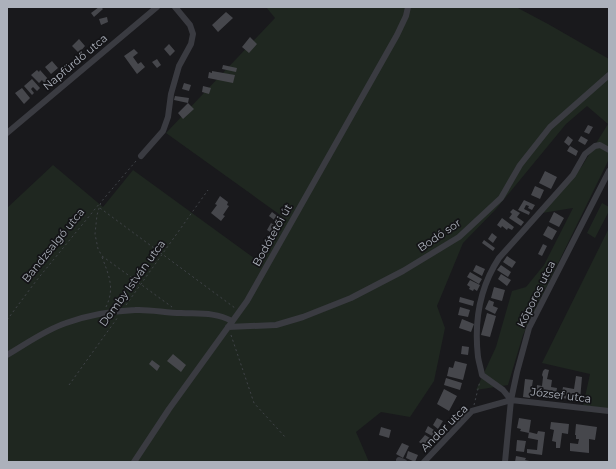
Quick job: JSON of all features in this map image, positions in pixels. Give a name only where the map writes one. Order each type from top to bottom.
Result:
[{"type":"street","name":"Napfürdő utca","points":[[7,133],[157,7]]},
{"type":"street","points":[[141,156],[163,131],[179,66],[191,44],[193,34],[190,25],[175,7]]},
{"type":"street","name":"Bodótetői út","points":[[134,462],[169,409],[247,301],[397,35],[406,16],[408,7]]},
{"type":"street","name":"Bodó sor","points":[[228,327],[276,325],[303,317],[351,298],[403,270],[458,237],[501,198],[520,165],[550,128],[609,75]]},
{"type":"street","points":[[505,462],[511,400],[502,390],[482,375],[478,358],[478,311],[491,270],[499,258],[573,175],[585,154],[595,146],[600,145],[609,150]]},
{"type":"street","name":"Kőporos utca","points":[[511,400],[516,372],[529,328],[609,171]]},
{"type":"street","points":[[7,355],[65,323],[103,312],[136,310],[209,314],[223,316],[232,321]]},
{"type":"street","name":"Andor utca","points":[[424,462],[472,411],[511,400]]},
{"type":"street","name":"József utca","points":[[511,400],[609,411]]},
{"type":"path","name":"Bandzsalgó utca","points":[[7,320],[36,281],[141,156]]},
{"type":"path","name":"Domby István utca","points":[[69,385],[208,190]]},
{"type":"path","points":[[101,202],[97,215],[95,234],[98,249],[111,282],[111,293],[103,312]]},
{"type":"path","points":[[99,207],[239,311]]},
{"type":"path","points":[[102,256],[181,313]]},
{"type":"path","points":[[228,327],[254,404],[286,438]]},
{"type":"path","points":[[472,411],[482,375]]},
{"type":"shaded area","points":[[266,7],[516,7],[609,59],[609,159],[523,335],[508,385],[476,390],[496,347],[512,291],[526,287],[544,265],[573,208],[542,213],[582,166],[608,124],[587,106],[566,124],[496,209],[463,243],[437,306],[445,328],[434,381],[410,417],[381,412],[356,432],[369,462],[7,462],[7,208],[53,165],[103,207],[133,170],[258,261],[283,217],[166,133],[275,18]]},
{"type":"shaded area","points":[[602,203],[609,207],[609,211],[595,238],[587,233]]},
{"type":"shaded area","points":[[609,228],[609,414],[582,411],[590,374],[542,363]]},
{"type":"building","points":[[99,7],[103,9],[94,17],[91,13]]},
{"type":"building","points":[[226,12],[233,18],[218,32],[212,25]]},
{"type":"building","points":[[107,17],[108,22],[101,25],[99,19]]},
{"type":"building","points":[[250,37],[257,44],[249,53],[242,47]]},
{"type":"building","points":[[79,39],[85,46],[79,53],[72,46]]},
{"type":"building","points":[[169,44],[175,51],[170,56],[164,49]]},
{"type":"building","points":[[134,49],[138,53],[133,57],[138,64],[141,62],[145,67],[137,74],[124,56]]},
{"type":"building","points":[[157,59],[161,65],[157,68],[152,62]]},
{"type":"building","points":[[52,61],[58,68],[51,74],[45,67]]},
{"type":"building","points":[[223,65],[237,68],[236,72],[222,69]]},
{"type":"building","points":[[37,70],[39,72],[40,70],[48,79],[44,83],[42,80],[39,83],[31,75]]},
{"type":"building","points":[[212,71],[235,75],[233,83],[208,78],[209,72],[212,73]]},
{"type":"building","points":[[32,79],[40,88],[37,91],[33,87],[31,89],[34,93],[32,95],[24,86]]},
{"type":"building","points":[[184,83],[191,85],[189,91],[182,89]]},
{"type":"building","points":[[203,86],[211,88],[209,94],[202,92]]},
{"type":"building","points":[[22,88],[30,98],[24,104],[15,93]]},
{"type":"building","points":[[175,96],[189,98],[188,103],[174,100]]},
{"type":"building","points":[[188,103],[194,109],[183,119],[178,113]]},
{"type":"building","points":[[588,125],[593,127],[589,134],[584,132]]},
{"type":"building","points":[[568,136],[573,140],[569,146],[564,142]]},
{"type":"building","points":[[581,136],[588,140],[585,145],[578,141]]},
{"type":"building","points":[[570,146],[578,151],[576,156],[567,151]]},
{"type":"building","points":[[545,171],[557,177],[551,189],[539,183]]},
{"type":"building","points":[[535,186],[544,190],[540,199],[531,195]]},
{"type":"building","points":[[220,196],[228,202],[227,205],[229,206],[221,221],[211,213],[217,205],[215,204]]},
{"type":"building","points":[[524,200],[535,205],[532,210],[526,205],[524,209],[530,212],[529,215],[518,210]]},
{"type":"building","points":[[513,209],[520,213],[517,217],[524,222],[521,226],[509,218],[512,214],[510,212]]},
{"type":"building","points":[[272,212],[280,218],[277,222],[269,216]]},
{"type":"building","points":[[554,212],[564,218],[559,227],[549,222]]},
{"type":"building","points":[[502,218],[514,227],[512,230],[508,228],[507,230],[502,226],[501,228],[497,225]]},
{"type":"building","points":[[271,223],[279,228],[275,235],[267,230]]},
{"type":"building","points":[[548,226],[557,231],[552,240],[543,235]]},
{"type":"building","points":[[492,233],[497,237],[493,243],[488,239]]},
{"type":"building","points":[[484,240],[495,248],[493,251],[482,243]]},
{"type":"building","points":[[543,244],[547,246],[542,256],[538,254]]},
{"type":"building","points":[[507,256],[516,262],[512,268],[503,262]]},
{"type":"building","points":[[476,265],[485,269],[482,276],[473,271]]},
{"type":"building","points":[[501,265],[511,272],[508,277],[497,270]]},
{"type":"building","points":[[470,272],[482,279],[479,284],[467,277]]},
{"type":"building","points":[[501,274],[511,280],[507,286],[498,279]]},
{"type":"building","points":[[470,280],[480,285],[477,291],[474,289],[473,291],[469,289],[470,287],[467,285]]},
{"type":"building","points":[[494,287],[505,290],[502,301],[491,298]]},
{"type":"building","points":[[460,297],[474,301],[473,306],[459,302]]},
{"type":"building","points":[[489,300],[494,302],[493,306],[498,308],[495,314],[485,309]]},
{"type":"building","points":[[460,307],[470,310],[468,317],[458,315]]},
{"type":"building","points":[[487,313],[496,316],[490,337],[481,335]]},
{"type":"building","points":[[462,319],[474,324],[471,332],[459,328]]},
{"type":"building","points":[[462,346],[469,347],[468,355],[461,354]]},
{"type":"building","points":[[173,354],[186,365],[181,372],[167,361]]},
{"type":"building","points":[[152,360],[160,366],[157,371],[149,364]]},
{"type":"building","points":[[455,361],[467,364],[463,380],[447,376],[449,367],[453,368]]},
{"type":"building","points":[[545,369],[549,370],[547,379],[552,380],[551,387],[557,388],[556,394],[553,393],[552,398],[536,395],[537,385],[542,386],[542,375]]},
{"type":"building","points":[[576,376],[582,377],[580,400],[561,398],[563,387],[574,389]]},
{"type":"building","points":[[446,378],[462,383],[460,390],[444,385]]},
{"type":"building","points":[[525,379],[533,380],[530,398],[523,397]]},
{"type":"building","points":[[444,389],[457,396],[449,411],[437,404]]},
{"type":"building","points":[[437,418],[443,421],[438,429],[433,425]]},
{"type":"building","points":[[519,418],[531,420],[529,433],[520,431],[521,429],[517,428]]},
{"type":"building","points":[[551,422],[569,424],[568,434],[562,433],[560,448],[556,448],[556,442],[552,441],[554,430],[550,429]]},
{"type":"building","points":[[576,424],[597,427],[595,440],[589,439],[589,453],[570,451],[570,443],[578,444],[579,439],[576,439],[575,435]]},
{"type":"building","points":[[428,426],[437,432],[434,437],[425,432]]},
{"type":"building","points":[[381,427],[391,430],[389,438],[379,435]]},
{"type":"building","points":[[538,431],[545,432],[542,455],[527,453],[527,449],[537,450],[538,440],[528,438],[529,432],[537,434]]},
{"type":"building","points":[[425,435],[433,440],[427,448],[419,442]]},
{"type":"building","points":[[517,440],[526,441],[524,452],[516,451]]},
{"type":"building","points":[[402,443],[409,446],[403,458],[396,454]]},
{"type":"building","points":[[408,451],[418,455],[415,462],[406,458]]},
{"type":"building","points":[[516,456],[526,458],[525,460],[534,462],[515,462]]}]
